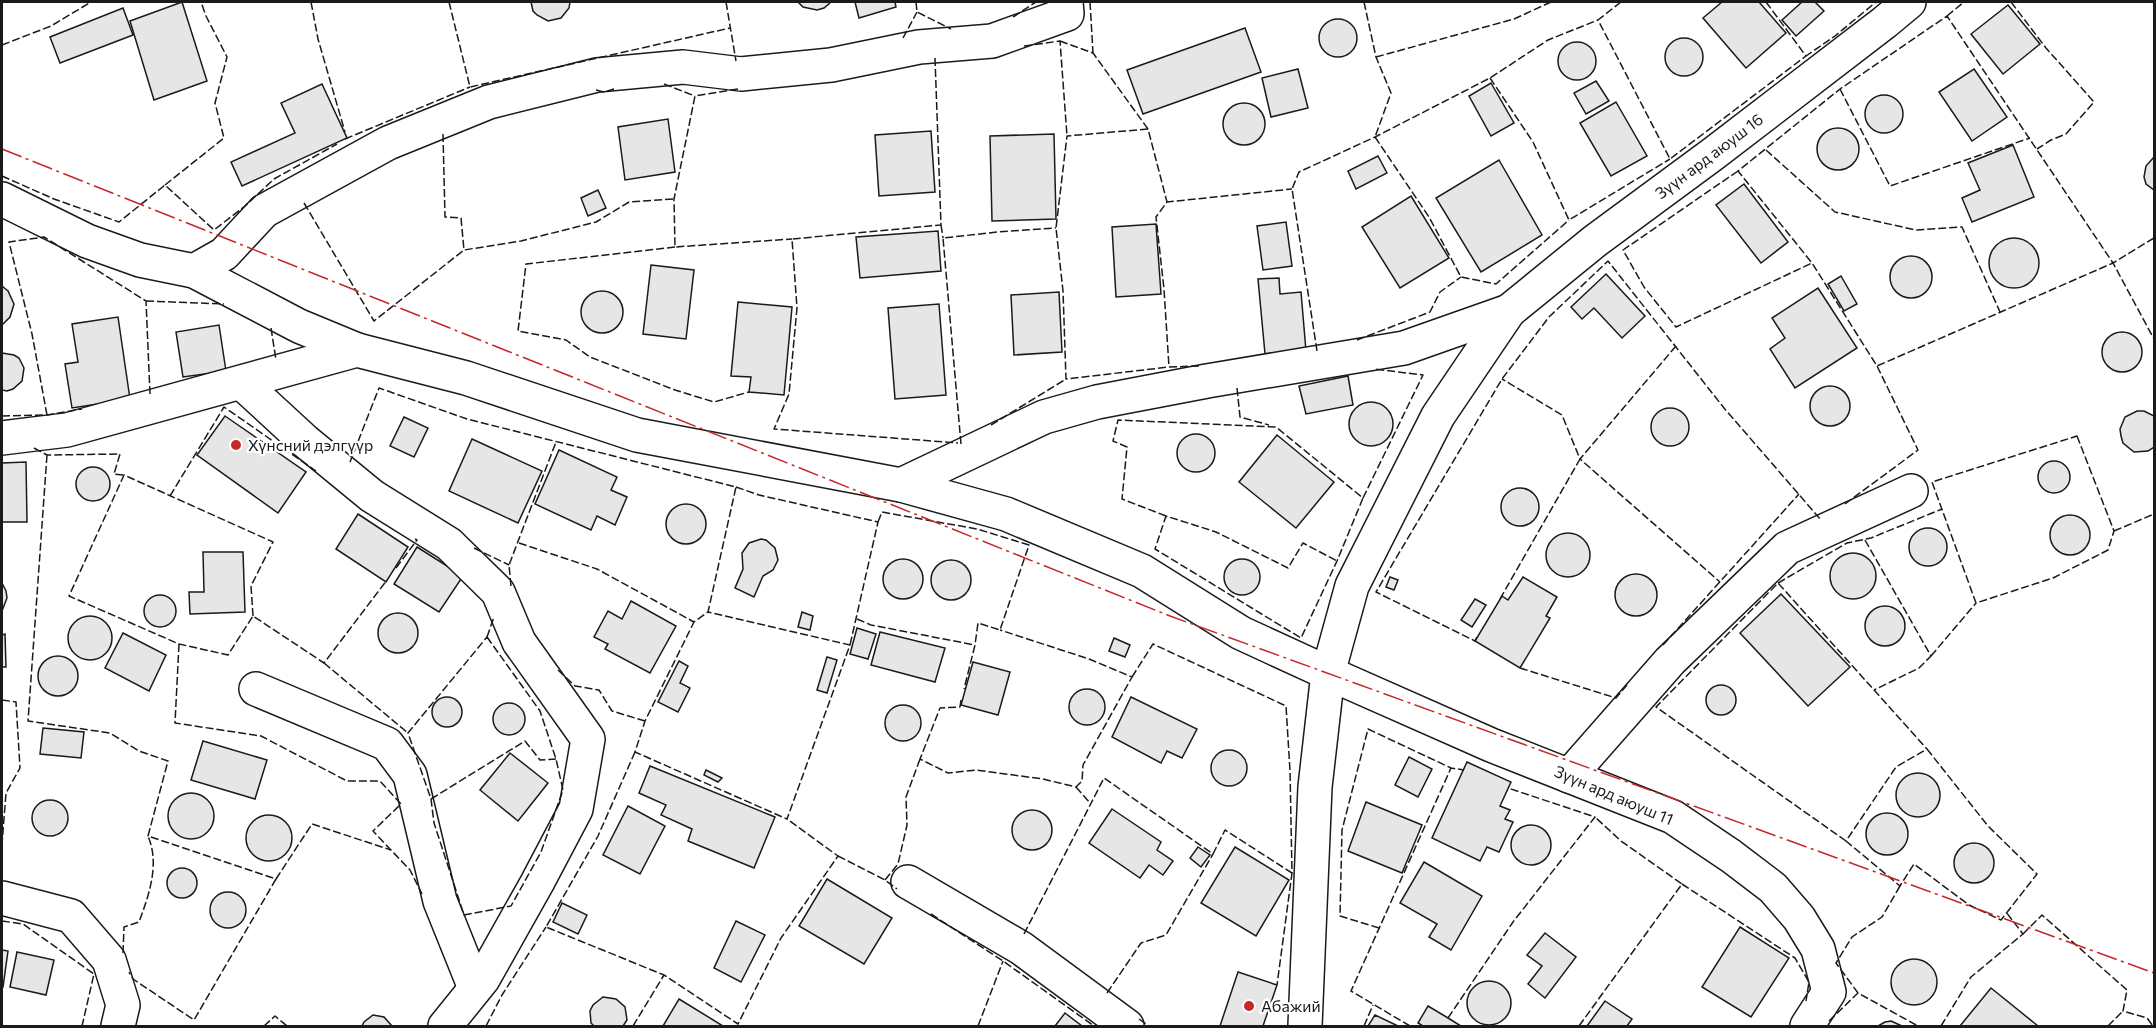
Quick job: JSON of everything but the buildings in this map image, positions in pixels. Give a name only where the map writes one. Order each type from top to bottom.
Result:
[{"type":"street","points":[[194,271],[224,254],[264,211],[388,143],[489,102],[597,75],[683,67],[741,74],[831,65],[919,47],[992,41],[1068,14],[1066,2]]},
{"type":"street","name":"Зүүн ард аюуш 16","points":[[1509,311],[1595,242],[1909,2]]},
{"type":"street","name":"Зүүн ард аюуш 11","points":[[2,199],[87,241],[140,260],[194,271],[299,326],[357,350],[466,378],[637,435],[901,485],[1006,514],[1142,571],[1241,633],[1328,674],[1491,745],[1673,818],[1731,856],[1773,888],[1799,918],[1818,949],[1829,992],[1807,1026]]},
{"type":"street","points":[[901,485],[1044,417],[1097,402],[1163,389],[1404,348],[1509,311]]},
{"type":"street","points":[[1305,1026],[1315,787],[1328,674],[1352,586],[1438,416],[1509,311]]},
{"type":"street","points":[[2,438],[67,430],[357,350]]},
{"type":"street","points":[[242,383],[304,441],[372,496],[449,544],[498,592],[519,642],[588,739],[576,809],[537,883],[475,988],[445,1026]]},
{"type":"street","points":[[1569,776],[1670,661],[1787,548],[1911,491]]},
{"type":"street","points":[[256,689],[387,744],[393,752],[410,776],[440,901],[475,988]]},
{"type":"street","points":[[909,882],[1021,948],[1127,1026]]},
{"type":"street","points":[[2,898],[71,916],[110,960],[123,1005],[118,1026]]},
{"type":"fence","points":[[2,45],[51,26],[91,2]]},
{"type":"fence","points":[[165,185],[224,138],[215,103],[227,57],[201,2]]},
{"type":"fence","points":[[311,2],[318,39],[345,132]]},
{"type":"fence","points":[[449,2],[470,87],[730,28]]},
{"type":"fence","points":[[726,2],[736,61]]},
{"type":"fence","points":[[916,2],[917,12],[951,29]]},
{"type":"fence","points":[[1013,17],[1036,2]]},
{"type":"fence","points":[[1090,2],[1093,53]]},
{"type":"fence","points":[[1364,2],[1376,57],[1391,93],[1375,137]]},
{"type":"fence","points":[[1376,57],[1514,19],[1551,2]]},
{"type":"fence","points":[[1621,2],[1598,20],[1670,159],[1806,56]]},
{"type":"fence","points":[[1766,2],[1806,56],[1835,36],[1876,2]]},
{"type":"fence","points":[[1947,16],[1964,2]]},
{"type":"fence","points":[[2011,2],[2046,48],[2094,102],[2066,134],[2037,149]]},
{"type":"fence","points":[[903,38],[917,12]]},
{"type":"fence","points":[[2154,238],[2113,263],[1877,366],[1812,263],[1738,171],[1840,89],[1947,16],[2113,263],[2154,339]]},
{"type":"fence","points":[[1317,351],[1292,189],[1299,172],[1375,137],[1490,78],[1548,40],[1598,20]]},
{"type":"fence","points":[[1060,41],[1093,53],[1148,129],[1167,202]]},
{"type":"fence","points":[[1024,46],[1060,41],[1067,136]]},
{"type":"fence","points":[[935,58],[941,225],[792,239],[797,308],[789,394],[774,429],[958,443]]},
{"type":"fence","points":[[1490,78],[1533,142],[1569,220],[1670,159]]},
{"type":"fence","points":[[664,84],[695,96]]},
{"type":"fence","points":[[345,139],[470,87]]},
{"type":"fence","points":[[596,90],[604,92],[614,89]]},
{"type":"fence","points":[[738,89],[695,96],[674,199],[675,247],[792,239]]},
{"type":"fence","points":[[1840,89],[1890,186],[2030,138]]},
{"type":"fence","points":[[1148,129],[1067,136],[1056,228],[1063,291],[1066,379],[1169,367]]},
{"type":"fence","points":[[443,134],[445,217],[461,218],[464,250],[521,241],[596,222],[629,202],[674,199]]},
{"type":"fence","points":[[1375,137],[1429,217],[1461,277],[1496,284],[1569,220]]},
{"type":"fence","points":[[2,176],[54,199],[119,222],[165,185],[214,230],[274,179],[337,144]]},
{"type":"fence","points":[[1766,150],[1835,212],[1916,230],[1962,227],[2000,312]]},
{"type":"fence","points":[[1738,171],[1623,250],[1644,287],[1676,327],[1812,263]]},
{"type":"fence","points":[[1199,366],[1169,367],[1156,217],[1167,202],[1292,189]]},
{"type":"fence","points":[[304,203],[374,321],[464,250]]},
{"type":"fence","points":[[941,225],[943,238]]},
{"type":"fence","points":[[961,444],[943,238],[1056,228]]},
{"type":"fence","points":[[47,415],[32,334],[9,242],[44,237],[146,301],[150,394]]},
{"type":"fence","points":[[675,247],[526,264],[518,331],[566,340],[590,357],[675,390],[714,402],[749,392]]},
{"type":"fence","points":[[1477,637],[1475,641],[1376,592],[1502,379],[1549,317],[1608,261],[1724,408],[1821,520]]},
{"type":"fence","points":[[1357,340],[1430,312],[1440,292],[1461,277]]},
{"type":"fence","points":[[146,301],[224,304]]},
{"type":"fence","points":[[271,328],[276,360]]},
{"type":"fence","points":[[1676,346],[1580,459],[1720,582]]},
{"type":"fence","points":[[1845,504],[1918,450],[1877,366]]},
{"type":"fence","points":[[1363,498],[1423,375],[1374,369]]},
{"type":"fence","points":[[991,425],[1066,379]]},
{"type":"fence","points":[[1500,599],[1580,459],[1562,415],[1502,379]]},
{"type":"fence","points":[[350,462],[379,388],[467,419],[736,487],[708,612],[694,622],[645,721],[635,752],[787,819],[850,645],[708,612]]},
{"type":"fence","points":[[1237,388],[1240,417],[1269,425]]},
{"type":"fence","points":[[170,496],[224,407],[316,471]]},
{"type":"fence","points":[[2,416],[47,415],[82,409]]},
{"type":"fence","points":[[1166,516],[1122,499],[1127,447],[1113,441],[1118,420],[1276,427],[1363,498],[1337,561],[1301,638],[1155,549],[1166,516],[1216,532],[1288,568],[1303,543],[1337,561]]},
{"type":"fence","points":[[2077,436],[2114,531],[2108,550],[2053,578],[1976,603],[1932,482],[2077,436]]},
{"type":"fence","points":[[511,586],[509,565],[556,442]]},
{"type":"fence","points":[[34,448],[47,455],[120,454],[114,474],[124,475]]},
{"type":"fence","points":[[47,455],[28,721],[110,733],[139,751],[168,761],[148,836],[276,879],[194,1020],[133,979],[129,972]]},
{"type":"fence","points":[[253,616],[251,586],[273,542],[124,475],[69,596],[179,644],[228,655],[253,616],[324,663],[387,580]]},
{"type":"fence","points":[[736,487],[759,495],[878,522],[850,645]]},
{"type":"fence","points":[[1663,645],[1799,494]]},
{"type":"fence","points":[[1778,583],[1847,543],[1871,538],[1942,509]]},
{"type":"fence","points":[[878,522],[882,512],[977,529],[1029,545],[1000,630],[978,623],[964,689]]},
{"type":"fence","points":[[2114,531],[2154,514]]},
{"type":"fence","points":[[396,568],[417,540],[415,539]]},
{"type":"fence","points":[[1865,540],[1931,656],[1919,668],[1874,690]]},
{"type":"fence","points":[[519,543],[597,569],[694,622]]},
{"type":"fence","points":[[474,548],[509,565]]},
{"type":"fence","points":[[1846,841],[1656,707],[1778,583],[1927,749]]},
{"type":"fence","points":[[1931,656],[1976,603]]},
{"type":"fence","points":[[487,637],[494,617]]},
{"type":"fence","points":[[857,619],[871,625],[975,645]]},
{"type":"fence","points":[[961,700],[960,707],[940,708],[920,759],[948,773],[976,770],[1043,779],[1076,787],[1082,781],[1083,765],[1132,677],[1089,659],[1000,630]]},
{"type":"fence","points":[[487,637],[540,711],[556,759],[563,790],[541,852],[511,906],[464,915],[434,823],[431,799],[408,733],[487,637]]},
{"type":"fence","points":[[179,644],[175,723],[261,736],[347,781],[380,781],[401,804],[373,831],[410,870],[422,894]]},
{"type":"fence","points":[[1132,677],[1153,644],[1286,706],[1292,873],[1277,985]]},
{"type":"fence","points":[[324,663],[408,733]]},
{"type":"fence","points":[[1520,668],[1616,698],[1627,685]]},
{"type":"fence","points":[[558,670],[575,686],[599,690],[612,711],[645,721]]},
{"type":"fence","points":[[2,700],[16,702],[20,768],[6,793],[2,844]]},
{"type":"fence","points":[[1379,928],[1340,916],[1342,830],[1368,729],[1451,768],[1464,770]]},
{"type":"fence","points":[[431,799],[525,741],[540,760],[556,759]]},
{"type":"fence","points":[[1927,749],[1988,826],[2037,874],[2001,920],[1969,905],[1914,864],[1900,886],[1846,841],[1896,767],[1927,749]]},
{"type":"fence","points":[[635,752],[598,836],[546,927],[664,975],[738,1024],[781,938],[838,856],[787,819]]},
{"type":"fence","points":[[885,880],[898,864],[907,825],[906,797],[920,759]]},
{"type":"fence","points":[[1410,1026],[1351,991],[1451,768]]},
{"type":"fence","points":[[1024,934],[1104,778],[1213,854],[1225,830],[1292,873]]},
{"type":"fence","points":[[1076,787],[1090,803]]},
{"type":"fence","points":[[1448,1018],[1513,922],[1595,817],[1508,788]]},
{"type":"fence","points":[[1579,1026],[1682,884],[1621,841],[1595,817]]},
{"type":"fence","points":[[276,879],[312,824],[391,850]]},
{"type":"fence","points":[[123,953],[124,927],[139,922],[152,879],[153,857],[148,836]]},
{"type":"fence","points":[[1107,993],[1141,943],[1166,935],[1213,854]]},
{"type":"fence","points":[[838,856],[885,880],[897,889]]},
{"type":"fence","points":[[1682,884],[1795,958],[1809,982],[1806,1001]]},
{"type":"fence","points":[[1900,886],[1882,917],[1852,937],[1836,963],[1858,993],[1918,1026]]},
{"type":"fence","points":[[1941,1026],[1971,977],[2023,934],[2006,912]]},
{"type":"fence","points":[[931,914],[1003,961],[1094,1026]]},
{"type":"fence","points":[[2023,934],[2042,915],[2127,990],[2123,1011],[2147,1018],[2153,1026]]},
{"type":"fence","points":[[2,921],[23,924],[94,974],[82,1026]]},
{"type":"fence","points":[[486,1026],[502,995],[546,927]]},
{"type":"fence","points":[[978,1026],[1003,961]]},
{"type":"fence","points":[[633,1026],[664,975]]},
{"type":"fence","points":[[1829,1021],[1858,993]]},
{"type":"fence","points":[[1364,1026],[1373,1005]]},
{"type":"fence","points":[[2108,1026],[2123,1011]]},
{"type":"fence","points":[[264,1026],[275,1016],[287,1026]]},
{"type":"fence","points":[[1139,1019],[1149,1026]]},
{"type":"power","points":[[2,149],[1170,616],[2154,973]]},
{"type":"place","name":"Хүнсний дэлгүүр","points":[[236,445]]},
{"type":"place","name":"Абажий","points":[[1249,1006]]}]
